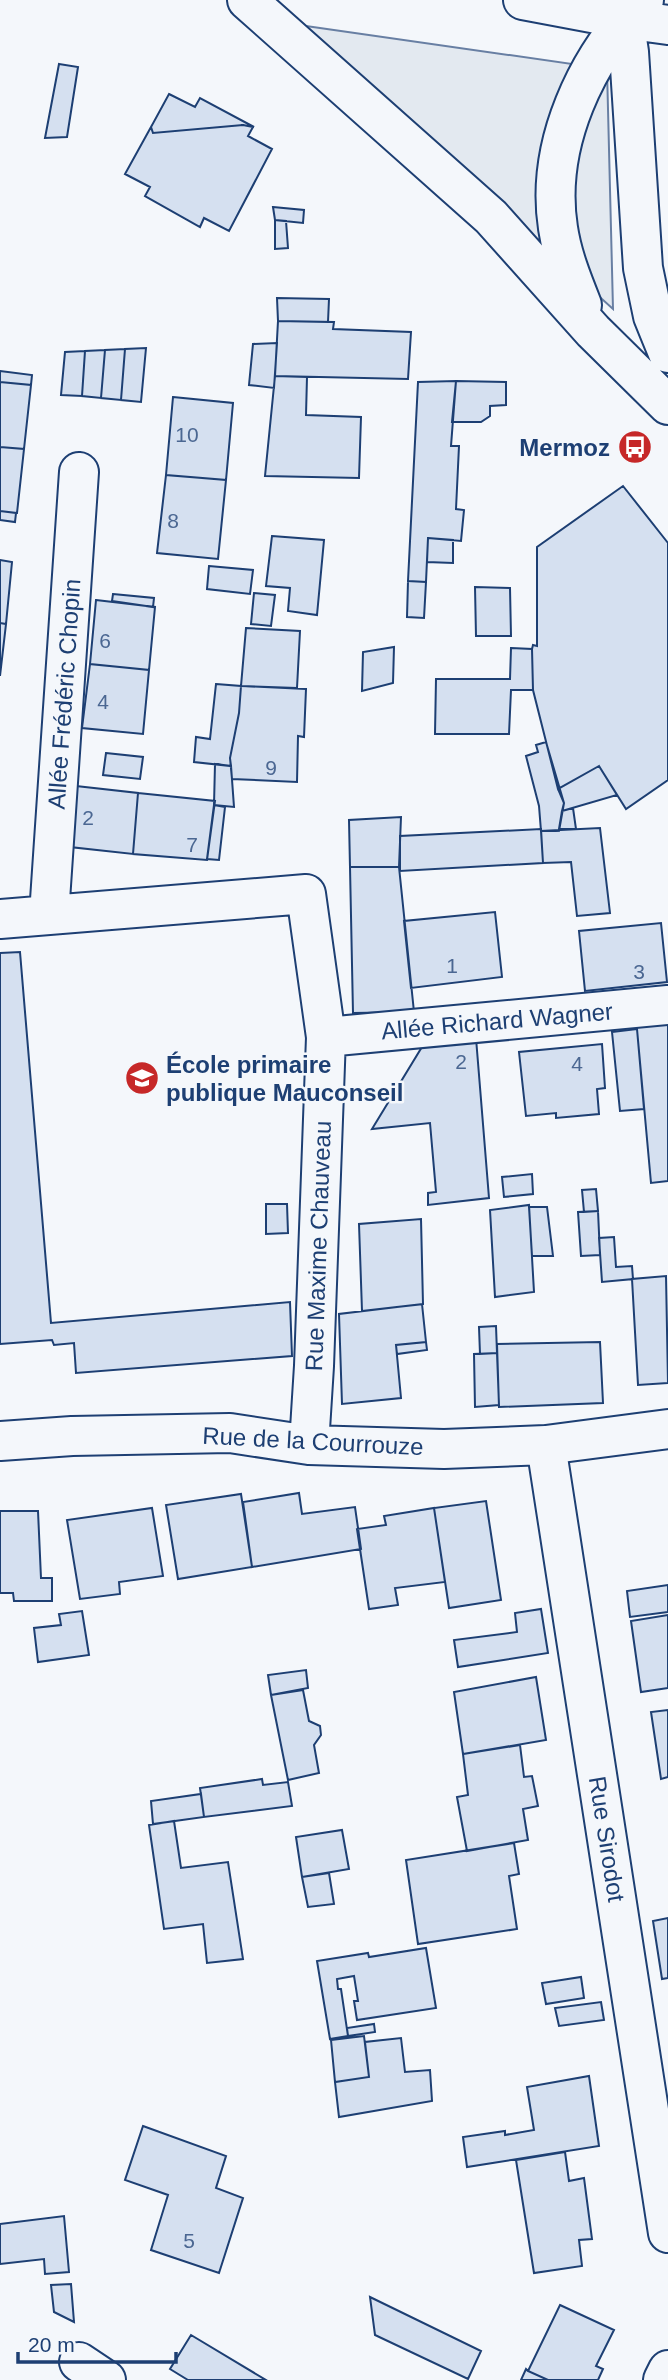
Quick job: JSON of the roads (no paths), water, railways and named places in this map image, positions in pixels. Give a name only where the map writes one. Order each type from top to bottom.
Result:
[{"type":"street","points":[[247,0],[491,217],[593,331],[668,405]]},
{"type":"street","points":[[523,0],[628,6],[668,25]]},
{"type":"street","points":[[593,331],[566,266],[557,228],[557,161],[564,132],[578,98],[628,6]]},
{"type":"street","points":[[628,6],[643,268],[653,316],[668,354]]},
{"type":"street","name":"Allée Frédéric Chopin","points":[[49,915],[79,472]]},
{"type":"street","name":"Rue Maxime Chauveau","points":[[0,919],[306,894],[326,1037],[309,1445]]},
{"type":"street","name":"Allée Richard Wagner","points":[[326,1037],[668,1005]]},
{"type":"street","name":"Rue de la Courrouze","points":[[0,1441],[72,1436],[230,1433],[309,1445],[444,1449],[546,1445],[668,1430]]},
{"type":"street","name":"Rue Sirodot","points":[[546,1445],[661,2135],[668,2233]]},
{"type":"street","points":[[663,2380],[668,2370]]},
{"type":"place","name":"Mermoz","points":[[635,447]]},
{"type":"place","name":"École primaire publique Mauconseil","points":[[142,1078]]}]
